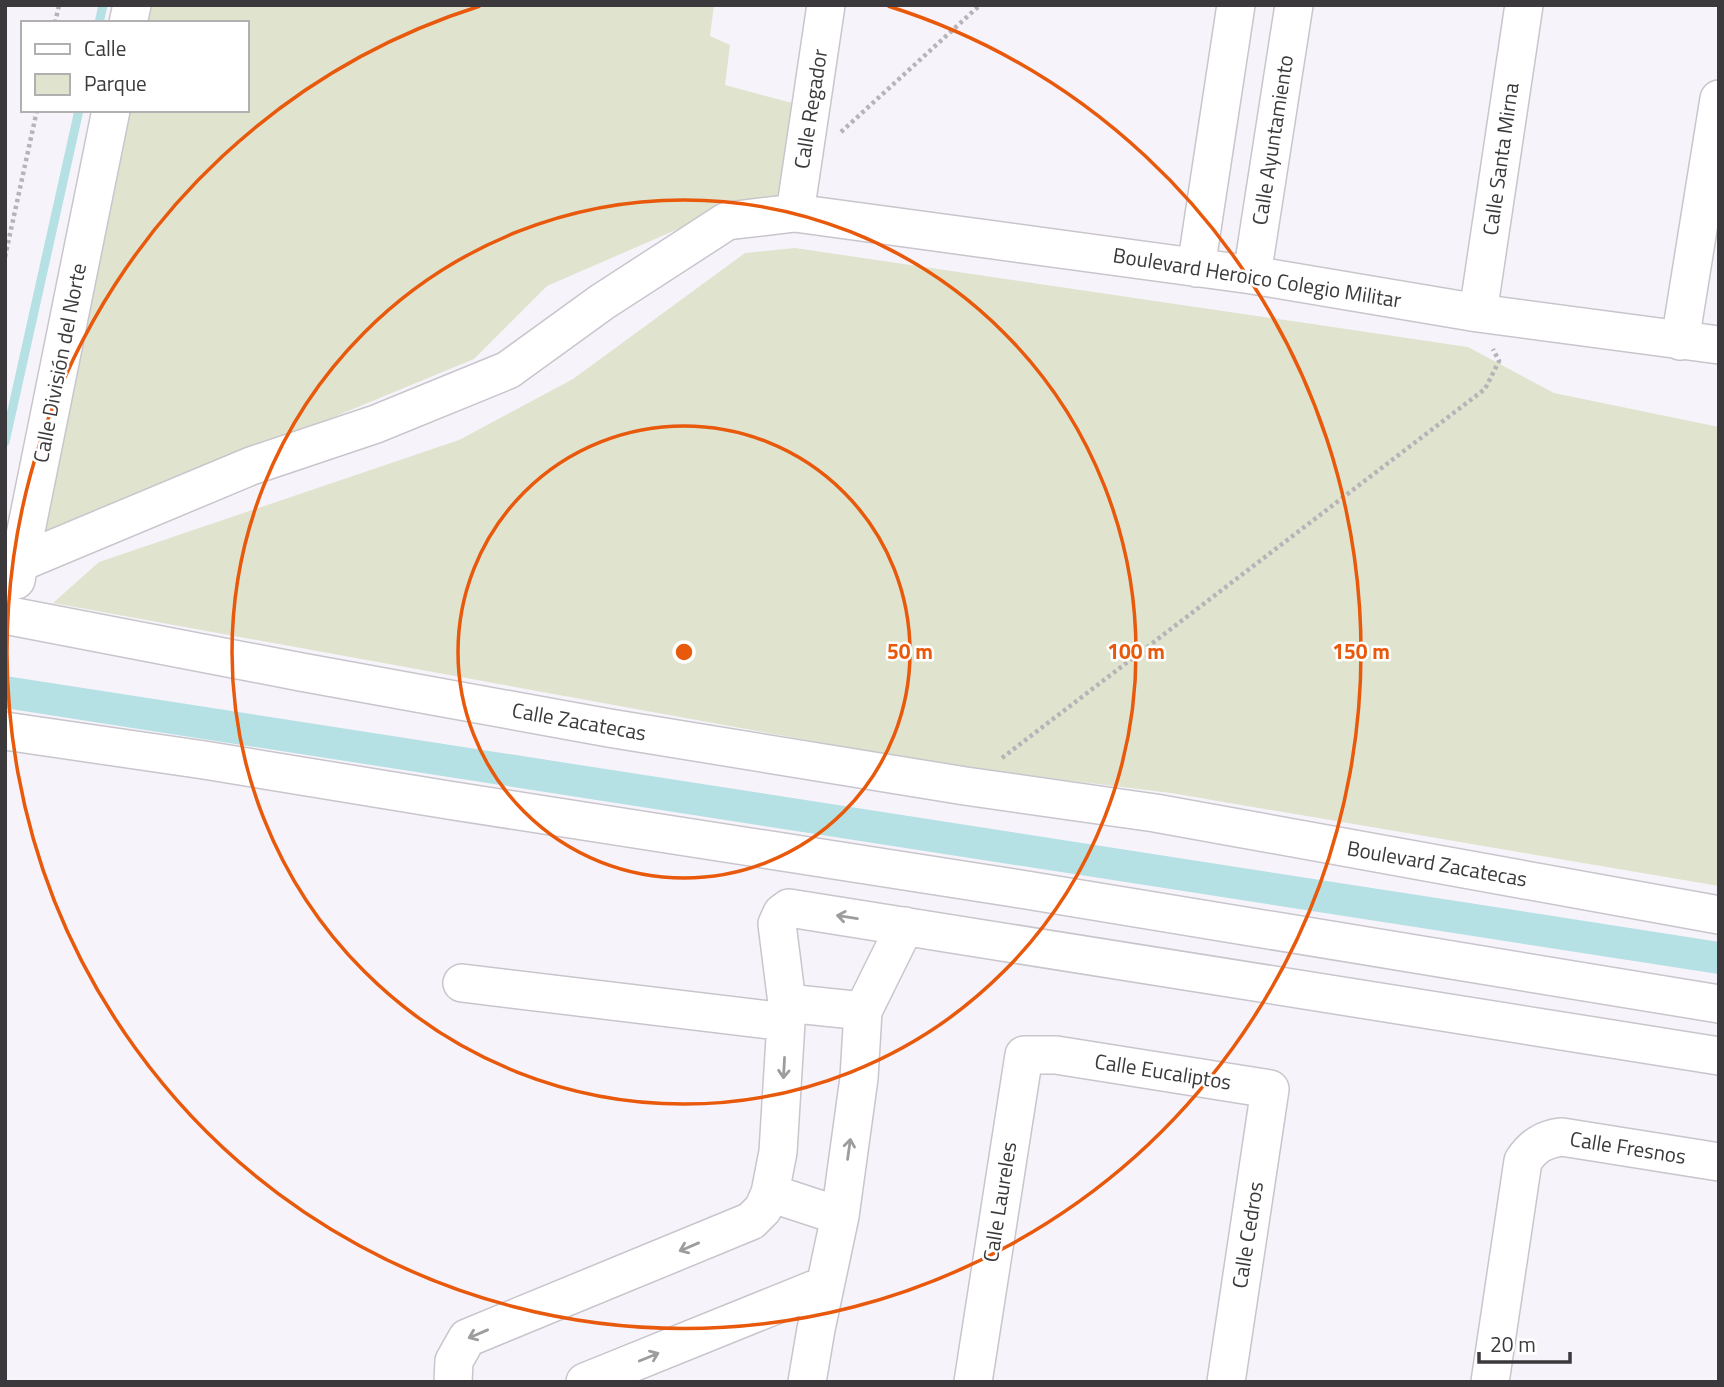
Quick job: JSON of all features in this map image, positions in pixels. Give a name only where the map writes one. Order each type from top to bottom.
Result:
[{"type":"street","name":"Calle Regador","points":[[795,213],[827,5]]},
{"type":"street","points":[[1196,268],[1236,5]]},
{"type":"street","name":"Calle Ayuntamiento","points":[[1252,275],[1294,5]]},
{"type":"street","name":"Calle Santa Mirna","points":[[1478,313],[1524,5]]},
{"type":"street","points":[[1680,341],[1719,99]]},
{"type":"street","name":"Calle División del Norte","points":[[7,615],[111,112]]},
{"type":"street","name":"Boulevard Heroico Colegio Militar","points":[[19,563],[251,466],[376,424],[508,370],[603,302],[727,221],[795,213],[1252,275],[1478,313],[1719,345]]},
{"type":"street","name":"Calle Zacatecas","points":[[7,615],[582,723],[965,786],[1156,813]]},
{"type":"street","points":[[5,731],[1014,888],[1719,1004]]},
{"type":"street","name":"Boulevard Zacatecas","points":[[1156,813],[1719,915]]},
{"type":"street","points":[[453,1382],[454,1361],[467,1338],[751,1220],[763,1209],[770,1193],[778,1152],[786,1012],[777,924],[782,913],[789,908],[1719,1056]]},
{"type":"street","points":[[803,1380],[841,1216],[859,1078],[863,1012],[905,926]]},
{"type":"street","points":[[462,983],[786,1012],[863,1012]]},
{"type":"street","name":"Calle Laureles","points":[[973,1382],[1024,1055],[1056,1055]]},
{"type":"street","name":"Calle Eucaliptos","points":[[1056,1055],[1270,1089]]},
{"type":"street","name":"Calle Cedros","points":[[1226,1382],[1270,1089]]},
{"type":"street","name":"Calle Fresnos","points":[[1490,1382],[1523,1161],[1530,1151],[1550,1138],[1562,1137],[1719,1162]]},
{"type":"street","points":[[770,1193],[841,1216]]},
{"type":"street","points":[[585,1382],[825,1285]]},
{"type":"path","points":[[834,139],[980,5]]},
{"type":"path","points":[[5,257],[37,112]]},
{"type":"path","points":[[965,786],[1485,389],[1499,361],[1478,313]]},
{"type":"green space","points":[[150,5],[714,5],[710,36],[730,45],[725,85],[796,104],[781,198],[708,216],[547,286],[474,359],[37,540],[128,112],[248,112],[248,21],[146,21]]},
{"type":"green space","points":[[795,248],[1468,347],[1554,393],[1719,427],[1719,886],[1171,793],[944,765],[53,603],[99,562],[459,440],[573,379],[745,253]]},
{"type":"waterway","points":[[99,21],[103,5]]},
{"type":"waterway","points":[[5,442],[79,112]]},
{"type":"waterway","points":[[5,692],[1719,958]]}]
